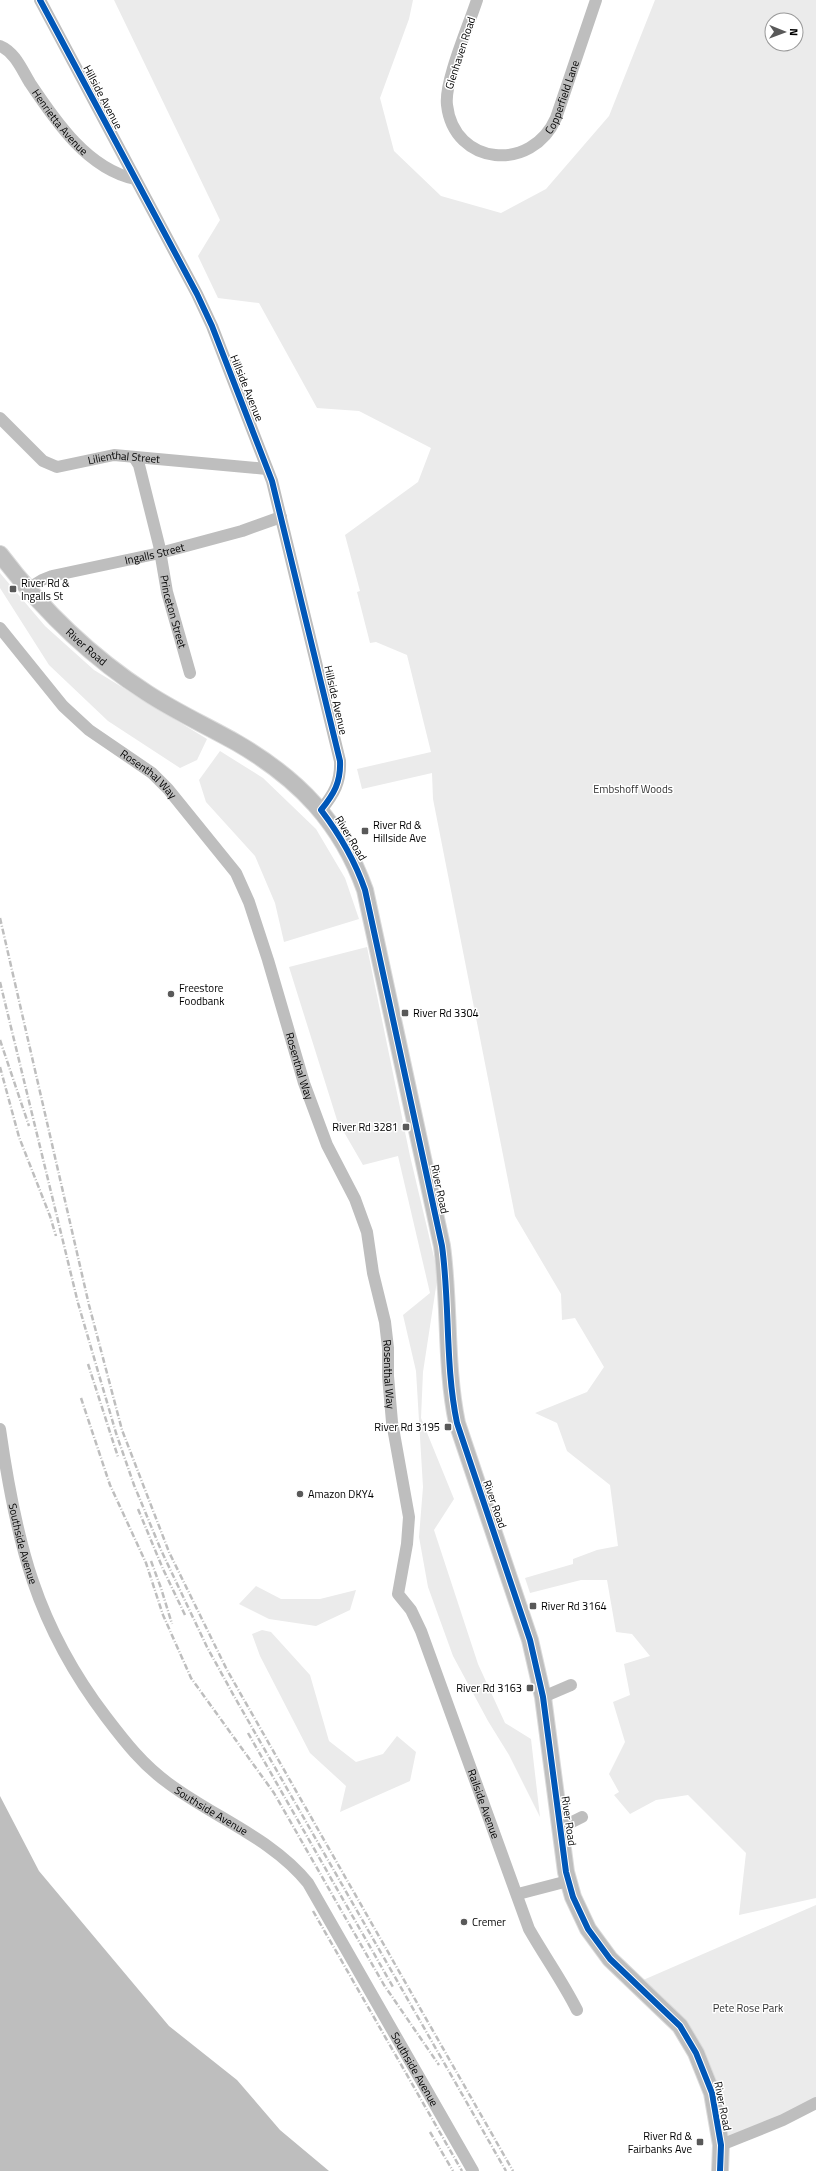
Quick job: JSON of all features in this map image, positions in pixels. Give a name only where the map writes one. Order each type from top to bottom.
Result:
[{"type":"main road","name":"River Road","points":[[0,554],[66,628],[115,671],[146,693],[265,761],[302,790],[321,810],[335,829],[355,863],[365,890],[442,1246],[446,1277],[452,1392],[457,1423],[521,1610],[543,1697],[568,1881],[579,1913],[603,1949],[634,1984],[661,2006],[680,2026],[696,2053],[712,2093],[720,2145],[720,2171]]},
{"type":"street","name":"Hillside Avenue","points":[[40,0],[136,179],[212,326],[277,496],[280,516],[340,761],[338,786],[333,796],[321,810]]},
{"type":"street","name":"Glenhaven Road","points":[[477,0],[449,85],[447,104],[454,126],[460,136],[472,146],[493,156]]},
{"type":"street","name":"Copperfield Lane","points":[[493,156],[509,156],[528,151],[541,142],[549,133],[556,118],[596,0]]},
{"type":"street","name":"Henrietta Avenue","points":[[0,46],[13,55],[49,110],[79,146],[99,165],[113,173],[136,179]]},
{"type":"street","name":"Lilienthal Street","points":[[0,418],[43,461],[51,466],[63,466],[103,456],[114,455],[267,469]]},
{"type":"street","name":"Princeton Street","points":[[134,457],[139,465],[168,592],[190,673]]},
{"type":"street","name":"Ingalls Street","points":[[29,588],[52,576],[160,552],[258,526],[280,516]]},
{"type":"street","name":"Rosenthal Way","points":[[0,628],[63,706],[89,730],[152,773],[168,789],[236,873],[249,902],[268,960],[304,1084],[327,1145],[356,1198],[367,1232],[373,1273],[385,1322],[392,1422],[409,1517],[407,1544],[398,1594]]},
{"type":"street","name":"Southside Avenue","points":[[0,1429],[14,1516],[28,1570],[43,1611],[77,1676],[121,1737],[142,1762],[156,1774],[274,1851],[298,1871],[315,1896],[473,2171]]},
{"type":"street","name":"Railside Avenue","points":[[398,1594],[411,1610],[421,1631],[518,1894],[529,1929],[545,1957],[565,1986],[577,2010]]},
{"type":"street","points":[[543,1697],[571,1685]]},
{"type":"street","points":[[560,1828],[582,1817]]},
{"type":"street","points":[[518,1894],[568,1881]]},
{"type":"street","points":[[720,2145],[783,2120],[816,2103]]},
{"type":"green space","name":"Embshoff Woods","points":[[114,0],[413,0],[409,19],[380,98],[394,151],[441,196],[501,213],[546,189],[609,116],[655,0],[816,0],[816,1898],[739,1915],[746,1853],[688,1795],[656,1800],[630,1814],[614,1795],[619,1792],[609,1774],[625,1742],[613,1702],[630,1695],[624,1664],[650,1656],[632,1634],[616,1632],[607,1580],[581,1580],[530,1593],[525,1578],[573,1564],[573,1559],[597,1550],[618,1546],[610,1485],[567,1451],[557,1423],[535,1413],[587,1392],[604,1367],[575,1318],[562,1320],[561,1294],[515,1216],[433,799],[432,773],[362,789],[357,769],[431,752],[407,655],[376,642],[370,643],[357,592],[360,591],[345,535],[418,482],[431,448],[359,411],[317,408],[259,303],[218,298],[198,256],[220,220]]},
{"type":"green space","points":[[0,573],[45,626],[94,670],[207,739],[197,760],[180,768],[108,721],[49,665],[0,588]]},
{"type":"green space","points":[[220,751],[263,778],[316,829],[345,878],[359,919],[284,942],[275,903],[255,856],[206,802],[199,780]]},
{"type":"green space","points":[[367,947],[410,1156],[438,1274],[423,1372],[421,1418],[454,1499],[434,1530],[478,1664],[505,1723],[531,1739],[540,1817],[509,1755],[488,1721],[453,1656],[428,1587],[419,1537],[423,1487],[416,1371],[403,1315],[430,1293],[398,1156],[363,1165],[337,1120],[289,967]]},
{"type":"green space","points":[[256,1586],[281,1599],[320,1599],[356,1590],[350,1610],[316,1626],[269,1619],[239,1604]]},
{"type":"green space","points":[[262,1630],[271,1632],[310,1675],[329,1741],[356,1762],[383,1754],[397,1736],[416,1752],[410,1781],[340,1812],[346,1786],[310,1753],[260,1656],[252,1634]]},
{"type":"green space","name":"Pete Rose Park","points":[[816,1905],[816,2103],[721,2145],[696,2053],[634,1984]]},
{"type":"shaded area","points":[[0,1796],[39,1871],[169,2026],[237,2080],[280,2130],[329,2171],[0,2171]]},
{"type":"railway","points":[[0,918],[89,1305],[122,1430],[169,1552],[227,1670],[513,2171]]},
{"type":"railway","points":[[0,982],[78,1303],[116,1433],[134,1485],[161,1550],[207,1647],[234,1696],[506,2171]]},
{"type":"railway","points":[[0,1040],[29,1126]]},
{"type":"railway","points":[[0,1067],[19,1137],[50,1216],[56,1236]]},
{"type":"railway","points":[[88,1364],[118,1457]]},
{"type":"railway","points":[[81,1398],[110,1485],[146,1563],[163,1615],[191,1678],[274,1793],[384,1985],[439,2065]]},
{"type":"railway","points":[[138,1509],[163,1569],[185,1615]]},
{"type":"railway","points":[[151,1561],[172,1624]]},
{"type":"railway","points":[[248,1733],[393,1987]]},
{"type":"railway","points":[[313,1911],[462,2171]]},
{"type":"railway","points":[[430,2132],[453,2171]]},
{"type":"cycle path","points":[[40,0],[197,294],[212,326],[272,481],[340,761],[338,782],[330,799],[321,810],[346,848],[357,869],[365,890],[442,1246],[446,1290],[449,1357],[453,1401],[457,1423],[530,1640],[543,1697],[566,1872],[573,1897],[588,1929],[610,1959],[680,2026],[696,2053],[712,2093],[721,2145],[720,2171]]},
{"type":"place","name":"River Rd & Ingalls St","points":[[13,589]]},
{"type":"place","name":"River Rd & Hillside Ave","points":[[365,831]]},
{"type":"place","name":"Freestore Foodbank","points":[[171,994]]},
{"type":"place","name":"River Rd 3304","points":[[405,1013]]},
{"type":"place","name":"River Rd 3281","points":[[406,1127]]},
{"type":"place","name":"River Rd 3195","points":[[448,1427]]},
{"type":"place","name":"Amazon DKY4","points":[[300,1494]]},
{"type":"place","name":"River Rd 3164","points":[[533,1606]]},
{"type":"place","name":"River Rd 3163","points":[[530,1688]]},
{"type":"place","name":"Cremer","points":[[464,1922]]},
{"type":"place","name":"River Rd & Fairbanks Ave","points":[[700,2142]]}]
